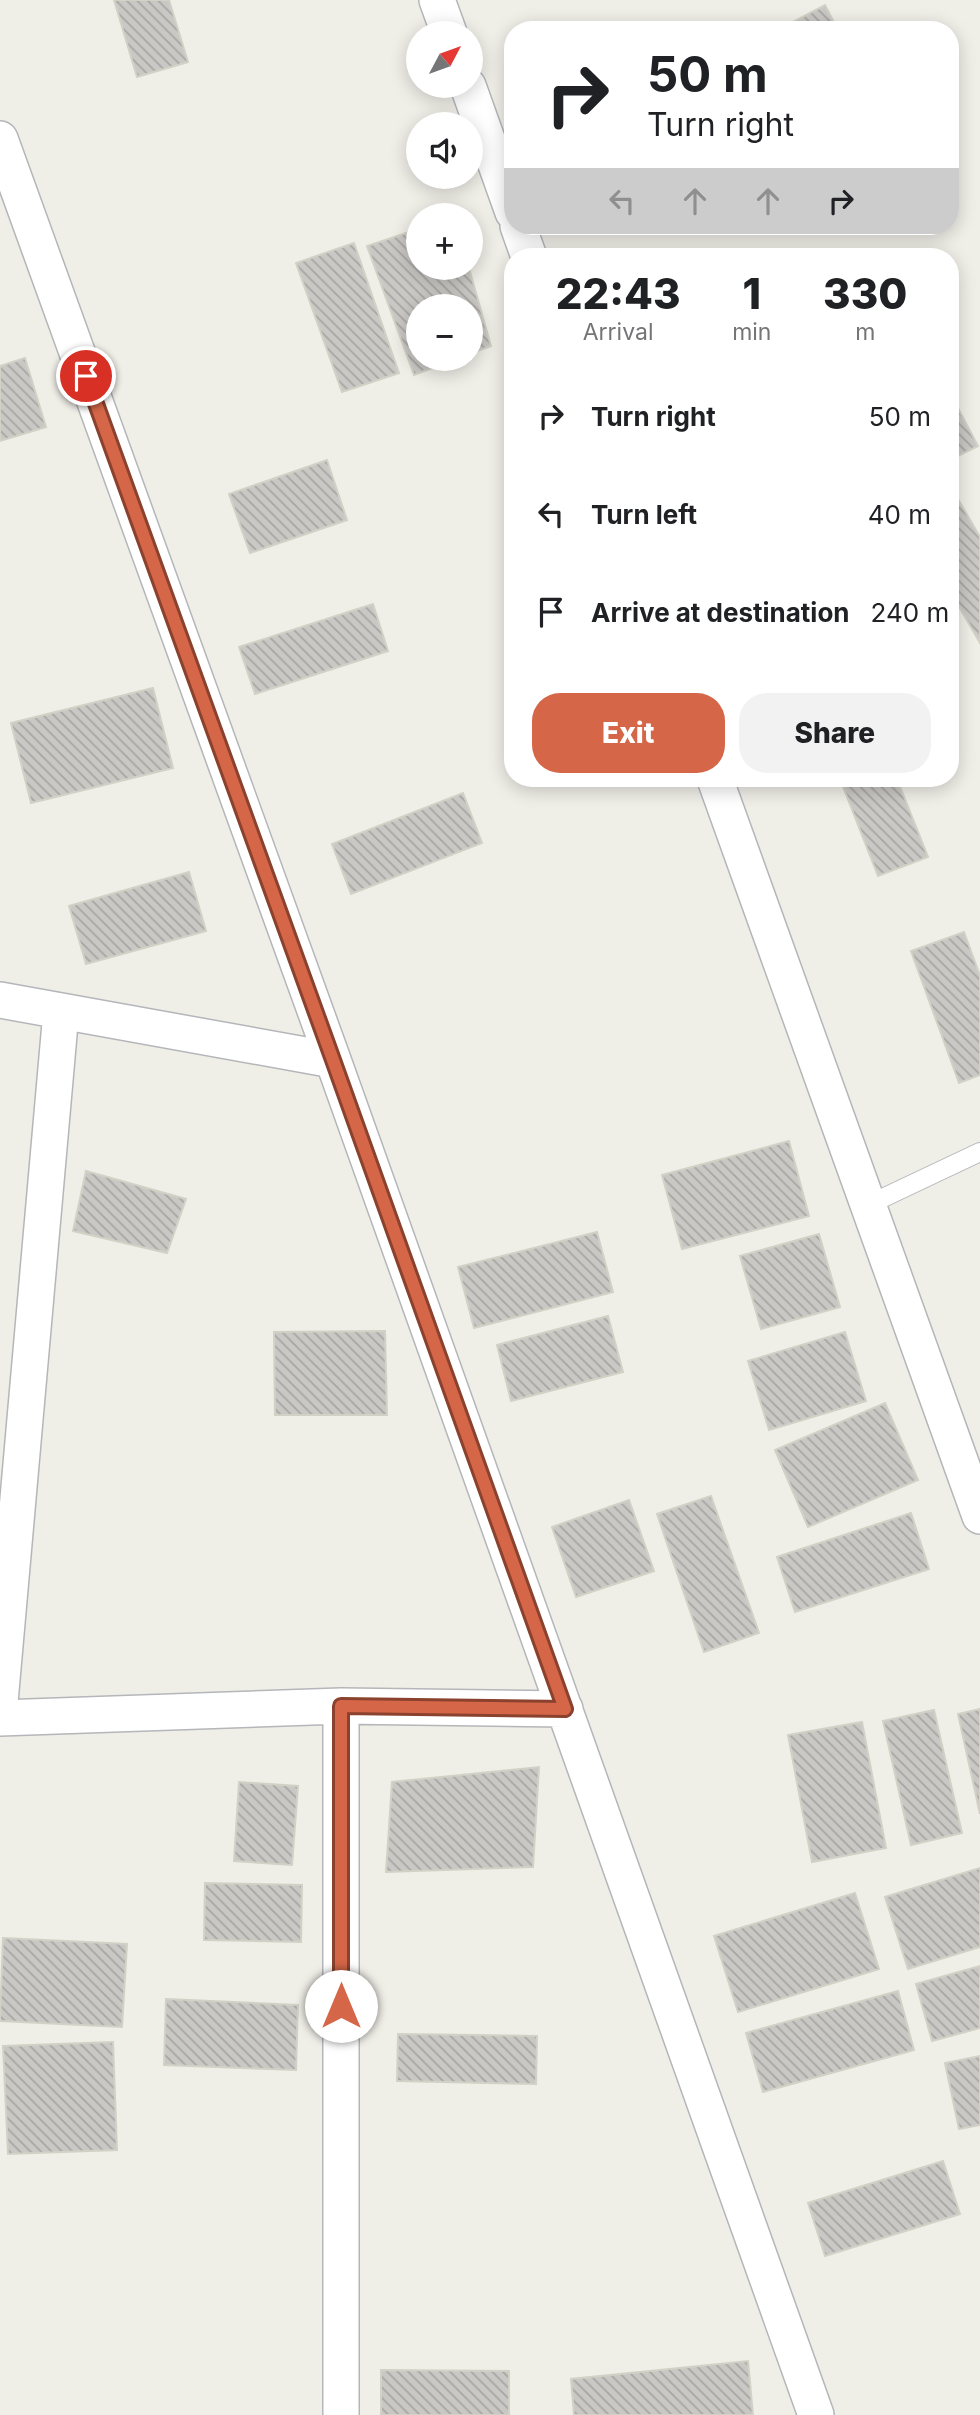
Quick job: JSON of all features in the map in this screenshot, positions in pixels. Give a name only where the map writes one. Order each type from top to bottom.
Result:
[{"type":"street","points":[[437,0],[445,21]]},
{"type":"street","points":[[472,98],[504,187]]},
{"type":"street","points":[[0,139],[333,1060],[816,2415]]},
{"type":"street","points":[[718,787],[980,1516]]},
{"type":"street","points":[[0,1000],[333,1060]]},
{"type":"street","points":[[0,1702],[61,1012]]},
{"type":"street","points":[[0,1718],[341,1706],[565,1709]]},
{"type":"street","points":[[341,1706],[341,2415]]},
{"type":"lane","points":[[868,1205],[980,1152]]},
{"type":"building","points":[[114,0],[169,0],[188,62],[137,77]]},
{"type":"building","points":[[825,5],[833,21],[795,21]]},
{"type":"building","points":[[406,233],[406,280],[472,280],[476,294],[406,294],[406,353],[367,246]]},
{"type":"building","points":[[354,243],[399,373],[342,392],[296,263]]},
{"type":"building","points":[[483,318],[491,346],[483,349]]},
{"type":"building","points":[[25,358],[46,427],[0,441],[0,366]]},
{"type":"building","points":[[959,410],[978,446],[959,456]]},
{"type":"building","points":[[327,460],[347,520],[250,553],[229,494]]},
{"type":"building","points":[[959,501],[980,537],[980,643],[959,607]]},
{"type":"building","points":[[373,604],[388,651],[255,694],[239,647]]},
{"type":"building","points":[[153,688],[173,768],[31,803],[11,723]]},
{"type":"building","points":[[843,787],[900,787],[928,857],[878,876]]},
{"type":"building","points":[[463,793],[482,843],[351,894],[332,844]]},
{"type":"building","points":[[189,872],[206,931],[86,964],[69,906]]},
{"type":"building","points":[[964,932],[980,976],[980,1075],[959,1083],[911,951]]},
{"type":"building","points":[[789,1141],[809,1216],[682,1249],[662,1175]]},
{"type":"building","points":[[86,1171],[186,1199],[167,1253],[73,1231]]},
{"type":"building","points":[[597,1232],[613,1292],[474,1328],[458,1267]]},
{"type":"building","points":[[819,1234],[840,1307],[761,1329],[740,1256]]},
{"type":"building","points":[[608,1316],[623,1372],[511,1401],[497,1345]]},
{"type":"building","points":[[385,1331],[387,1415],[275,1415],[274,1332]]},
{"type":"building","points":[[845,1332],[866,1401],[769,1430],[748,1361]]},
{"type":"building","points":[[885,1403],[918,1480],[808,1527],[775,1450]]},
{"type":"building","points":[[711,1496],[759,1633],[704,1652],[657,1514]]},
{"type":"building","points":[[629,1500],[654,1571],[576,1597],[552,1527]]},
{"type":"building","points":[[911,1513],[929,1569],[795,1612],[777,1557]]},
{"type":"building","points":[[980,1709],[980,1814],[958,1714]]},
{"type":"building","points":[[934,1710],[962,1833],[911,1845],[883,1721]]},
{"type":"building","points":[[862,1722],[886,1848],[812,1862],[788,1735]]},
{"type":"building","points":[[539,1767],[533,1867],[386,1872],[392,1782]]},
{"type":"building","points":[[239,1782],[298,1786],[292,1865],[234,1861]]},
{"type":"building","points":[[980,1868],[980,1947],[908,1969],[885,1897]]},
{"type":"building","points":[[205,1883],[302,1885],[301,1942],[204,1940]]},
{"type":"building","points":[[855,1893],[879,1969],[738,2012],[714,1936]]},
{"type":"building","points":[[3,1938],[127,1944],[122,2027],[0,2021]]},
{"type":"building","points":[[980,1966],[980,2028],[932,2041],[916,1984]]},
{"type":"building","points":[[898,1991],[914,2050],[763,2092],[746,2033]]},
{"type":"building","points":[[166,1999],[298,2005],[296,2070],[164,2065]]},
{"type":"building","points":[[398,2034],[537,2036],[536,2084],[397,2081]]},
{"type":"building","points":[[113,2042],[117,2150],[8,2154],[3,2046]]},
{"type":"building","points":[[980,2056],[980,2125],[959,2129],[945,2063]]},
{"type":"building","points":[[943,2161],[960,2214],[825,2256],[808,2203]]},
{"type":"building","points":[[748,2361],[753,2415],[574,2415],[571,2379]]},
{"type":"building","points":[[381,2370],[509,2371],[509,2415],[381,2415]]},
{"type":"route","points":[[86,376],[565,1709],[341,1706],[341,2006]]}]
